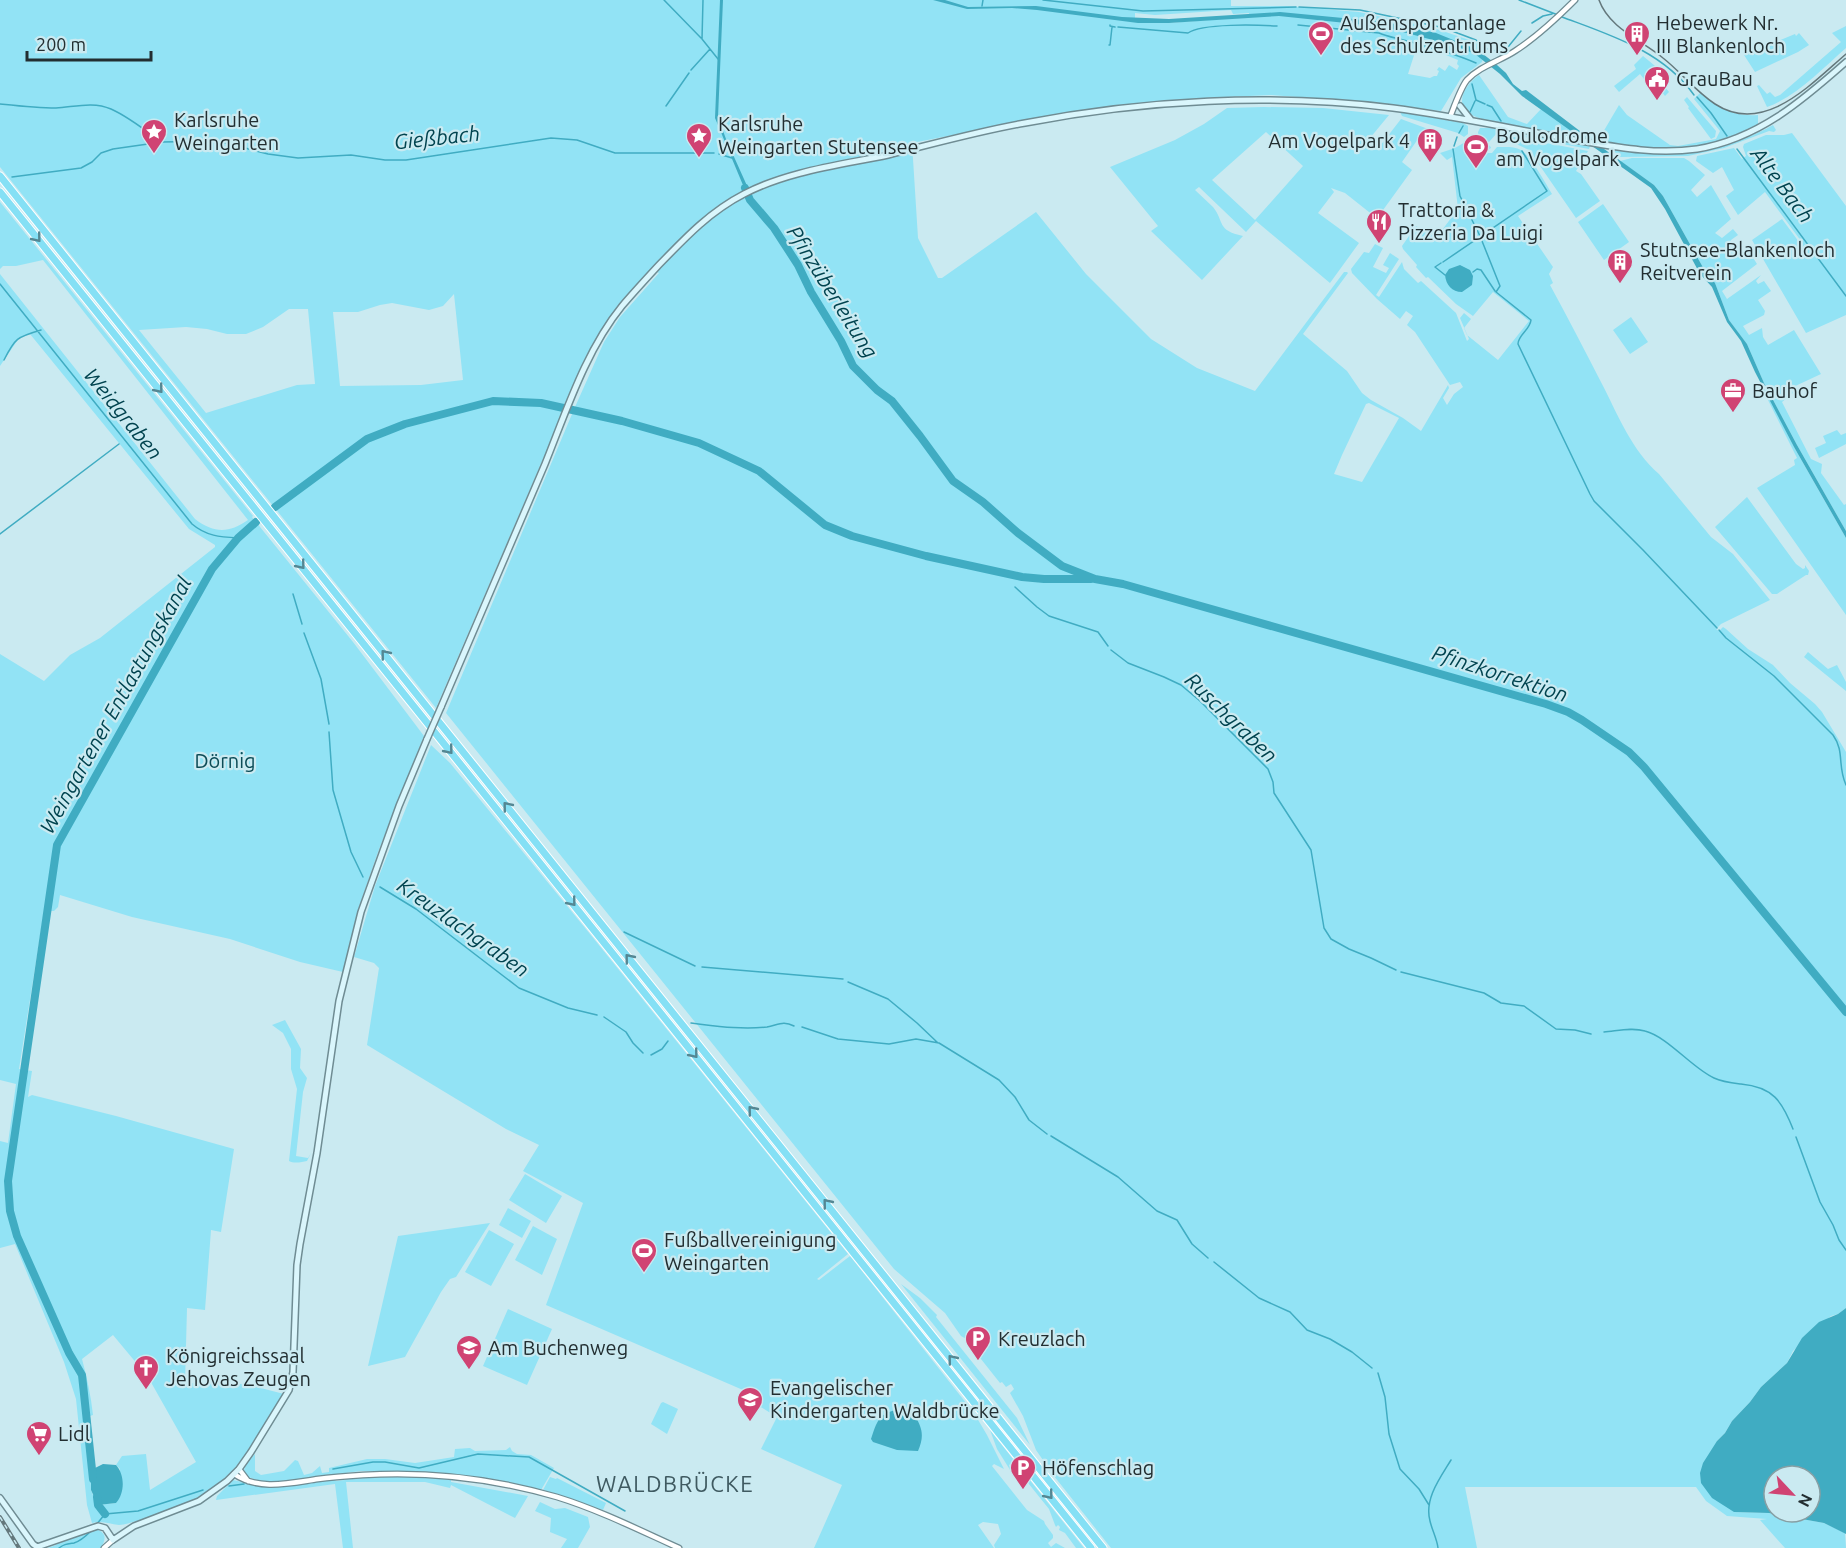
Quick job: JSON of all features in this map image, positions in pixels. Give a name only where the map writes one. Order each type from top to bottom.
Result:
[{"type":"highway","points":[[0,176],[1103,1548]]},
{"type":"highway","points":[[0,192],[1091,1548]]},
{"type":"main road","points":[[0,1498],[37,1547],[100,1526],[105,1528],[113,1540],[134,1527],[199,1501],[227,1481],[239,1469],[286,1396],[293,1372],[297,1265],[300,1244],[317,1153],[339,1001],[361,912],[399,806],[570,403],[600,338],[623,305],[701,223],[752,190],[804,173],[1026,123],[1140,106],[1205,101],[1269,100],[1358,105],[1452,117],[1610,147],[1665,152],[1702,148],[1742,136],[1782,115],[1846,62]]},
{"type":"main road","points":[[1460,106],[1472,121]]},
{"type":"street","points":[[1452,117],[1465,81],[1515,51],[1557,18],[1575,0]]},
{"type":"street","points":[[1452,117],[1460,106],[1459,98]]},
{"type":"street","points":[[239,1469],[249,1481]]},
{"type":"street","points":[[234,1474],[258,1484],[273,1485],[348,1476],[399,1474],[436,1475],[489,1482],[559,1498],[679,1548]]},
{"type":"street","points":[[104,1548],[113,1540]]},
{"type":"green space","points":[[0,0],[1231,0],[1231,6],[1287,6],[1359,12],[1434,28],[1475,42],[1485,52],[1482,62],[1461,78],[1441,111],[1271,95],[1205,98],[1138,103],[1055,115],[912,143],[918,238],[938,278],[942,278],[1036,212],[1086,274],[1151,339],[1197,368],[1255,391],[1344,272],[1347,272],[1303,334],[1347,371],[1362,393],[1421,431],[1448,385],[1449,388],[1443,398],[1447,405],[1454,394],[1463,387],[1460,382],[1450,385],[1415,332],[1407,325],[1413,316],[1406,311],[1400,319],[1377,299],[1352,273],[1351,269],[1364,252],[1369,253],[1375,244],[1383,248],[1373,267],[1386,273],[1389,268],[1383,265],[1390,253],[1399,259],[1376,295],[1379,297],[1402,262],[1404,269],[1418,283],[1421,281],[1456,313],[1467,341],[1469,339],[1467,335],[1498,360],[1529,321],[1493,292],[1473,316],[1456,304],[1428,277],[1426,278],[1402,246],[1416,226],[1436,238],[1458,209],[1452,157],[1447,160],[1440,153],[1455,148],[1472,138],[1490,146],[1487,153],[1492,153],[1497,147],[1515,148],[1525,153],[1533,163],[1552,194],[1518,216],[1553,267],[1549,274],[1553,283],[1550,285],[1626,432],[1649,465],[1711,537],[1733,554],[1770,600],[1721,624],[1716,629],[1719,631],[1723,627],[1726,629],[1748,649],[1773,665],[1815,704],[1846,752],[1846,1308],[1831,1316],[1793,1351],[1787,1363],[1761,1387],[1717,1441],[1734,1512],[1762,1513],[1762,1519],[1727,1516],[1706,1501],[1696,1487],[1465,1487],[1477,1548],[1111,1548],[1036,1450],[1023,1416],[1010,1393],[1014,1389],[1011,1384],[1006,1387],[1002,1382],[1000,1383],[945,1313],[894,1269],[446,713],[604,342],[620,317],[659,273],[651,270],[617,309],[568,401],[436,708],[0,167]],"holes":[[[1231,10],[1233,14],[1249,13],[1249,17],[1169,23],[1135,22],[1135,13],[1155,15]],[[1417,46],[1458,60],[1457,70],[1449,65],[1445,71],[1439,67],[1437,76],[1430,78],[1408,74]],[[454,294],[463,380],[421,385],[340,386],[333,312],[358,312],[392,303],[429,310],[443,306]],[[289,309],[308,309],[315,384],[297,385],[206,413],[139,330],[186,327],[227,334],[246,334],[263,327]],[[1369,403],[1399,418],[1362,482],[1334,474],[1366,404]]]},
{"type":"green space","points":[[1846,26],[1846,48],[1799,89],[1767,107],[1757,86],[1759,85],[1767,94],[1770,92],[1775,97],[1780,95],[1841,42],[1832,33]]},
{"type":"green space","points":[[1799,33],[1809,45],[1755,72],[1744,55],[1795,34],[1796,36]]},
{"type":"green space","points":[[1643,56],[1666,78],[1661,82],[1669,92],[1665,96],[1657,86],[1652,89],[1640,74],[1619,92],[1614,86],[1636,69],[1634,65]]},
{"type":"green space","points":[[1479,75],[1508,117],[1527,124],[1541,109],[1582,138],[1483,120],[1473,116],[1464,108],[1462,98],[1467,87]]},
{"type":"green space","points":[[1700,93],[1713,103],[1734,113],[1758,115],[1758,124],[1746,131],[1714,142],[1679,148],[1629,146],[1593,141],[1587,136],[1599,139],[1619,105],[1627,115],[1670,145],[1678,146],[1716,139],[1720,131],[1694,99]]},
{"type":"green space","points":[[1687,97],[1716,131],[1715,137],[1711,139],[1688,108],[1684,100]]},
{"type":"green space","points":[[1227,108],[1323,108],[1389,115],[1370,138],[1380,146],[1401,119],[1439,133],[1429,147],[1418,139],[1402,162],[1412,170],[1378,217],[1345,193],[1331,188],[1334,192],[1318,213],[1359,243],[1330,283],[1256,221],[1246,232],[1199,187],[1195,190],[1217,212],[1222,225],[1234,234],[1243,236],[1202,280],[1151,231],[1158,226],[1110,167],[1175,140]],"holes":[[[1266,132],[1303,166],[1255,220],[1212,180]]]},
{"type":"green space","points":[[1400,112],[1463,123],[1468,126],[1468,134],[1464,137],[1458,133],[1402,116]]},
{"type":"green space","points":[[1773,125],[1776,130],[1774,132],[1769,131],[1724,148],[1688,156],[1620,157],[1613,150],[1655,153],[1695,151],[1735,142]]},
{"type":"green space","points":[[1480,128],[1513,131],[1590,146],[1589,149],[1502,133],[1497,133],[1489,142],[1478,136]]},
{"type":"green space","points":[[1792,133],[1846,206],[1846,315],[1806,333],[1752,240],[1782,219],[1799,242],[1801,241],[1765,192],[1738,215],[1726,196],[1734,190],[1722,167],[1713,173],[1696,161],[1697,156],[1734,148],[1742,159],[1746,156],[1744,144],[1766,135]]},
{"type":"green space","points":[[1499,135],[1588,151],[1576,171],[1581,174],[1600,201],[1576,218],[1529,150],[1514,143],[1497,141]]},
{"type":"green space","points":[[1632,158],[1684,158],[1705,175],[1691,190],[1697,197],[1711,185],[1731,219],[1715,233],[1722,238],[1733,229],[1738,235],[1731,240],[1730,247],[1735,257],[1747,248],[1757,264],[1722,291],[1727,299],[1761,275],[1756,281],[1758,284],[1764,281],[1771,291],[1758,300],[1765,311],[1764,315],[1743,326],[1749,335],[1762,328],[1763,337],[1768,345],[1794,330],[1821,374],[1791,388],[1793,393],[1782,402],[1811,459],[1822,464],[1821,473],[1844,505],[1846,504],[1846,531],[1764,383],[1747,344],[1729,320],[1715,283],[1705,271],[1663,196],[1654,185],[1620,161]]},
{"type":"green space","name":"Dörnig","points":[[0,202],[253,516],[424,736],[378,852],[358,910],[343,972],[300,962],[230,939],[132,917],[60,895],[58,907],[54,911],[44,911],[19,1069],[32,1071],[28,1097],[32,1095],[116,1116],[234,1149],[221,1232],[211,1230],[205,1310],[187,1308],[185,1383],[245,1384],[284,1394],[239,1464],[215,1488],[178,1507],[121,1525],[92,1523],[87,1505],[76,1399],[64,1362],[15,1244],[0,1248],[0,1141],[8,1143],[16,1084],[0,1080],[0,654],[44,681],[70,655],[100,638],[215,545],[189,529],[30,334],[19,338],[0,366],[0,274],[195,519],[209,527],[222,530],[235,527],[248,520],[43,260],[16,266],[3,266],[0,269]],"holes":[[[113,1335],[148,1377],[196,1462],[150,1490],[146,1454],[122,1456],[116,1465],[120,1469],[116,1503],[97,1505],[91,1490],[91,1470],[95,1467],[90,1416],[93,1415],[82,1359]]]},
{"type":"green space","points":[[1603,204],[1629,242],[1604,260],[1578,222]]},
{"type":"green space","points":[[1464,313],[1471,319],[1464,328],[1460,318]]},
{"type":"green space","points":[[1631,317],[1648,342],[1630,354],[1613,330]]},
{"type":"green space","points":[[1764,387],[1794,447],[1846,538],[1846,615],[1757,488],[1795,465],[1794,460],[1797,458],[1762,388]]},
{"type":"green space","points":[[1837,430],[1841,435],[1846,433],[1846,444],[1819,458],[1815,448],[1826,443],[1823,436]]},
{"type":"green space","points":[[1747,497],[1796,564],[1803,569],[1805,565],[1809,571],[1808,575],[1777,594],[1772,594],[1715,527]]},
{"type":"green space","points":[[1808,652],[1828,669],[1837,665],[1846,682],[1846,691],[1804,657]]},
{"type":"green space","points":[[431,745],[450,763],[848,1254],[817,1279],[819,1280],[850,1256],[974,1413],[1004,1469],[994,1464],[992,1466],[1027,1510],[1044,1521],[1053,1535],[1048,1543],[1051,1547],[1056,1543],[1065,1548],[995,1548],[994,1545],[1001,1534],[998,1524],[983,1522],[978,1525],[994,1548],[814,1548],[842,1485],[761,1449],[777,1417],[746,1398],[743,1390],[546,1305],[583,1203],[523,1171],[539,1145],[506,1129],[367,1045],[379,968],[374,963],[354,957],[375,886]]},
{"type":"green space","points":[[285,1020],[301,1049],[300,1068],[307,1078],[303,1092],[296,1156],[308,1158],[311,1153],[307,1161],[289,1161],[297,1089],[291,1069],[291,1049],[283,1033],[272,1025]]},
{"type":"green space","points":[[525,1174],[562,1196],[546,1223],[509,1200]]},
{"type":"green space","points":[[508,1208],[531,1221],[522,1238],[499,1225]]},
{"type":"green space","points":[[490,1223],[456,1277],[450,1279],[441,1292],[405,1357],[368,1366],[398,1236]]},
{"type":"green space","points":[[533,1226],[557,1239],[542,1275],[515,1260]]},
{"type":"green space","points":[[489,1230],[514,1244],[491,1286],[465,1272]]},
{"type":"green space","points":[[901,1284],[937,1315],[936,1317],[1017,1418],[1030,1445]]},
{"type":"green space","points":[[508,1309],[552,1329],[527,1385],[483,1366]]},
{"type":"green space","points":[[663,1402],[678,1409],[667,1434],[651,1424]]},
{"type":"green space","points":[[990,1430],[1084,1548],[1076,1548],[1065,1533],[1059,1530],[1060,1527],[1058,1525],[1056,1527],[1049,1509],[1012,1463],[1009,1465],[1012,1473],[997,1449]]},
{"type":"green space","points":[[510,1447],[517,1454],[531,1455],[554,1468],[541,1490],[478,1477],[361,1471],[267,1483],[248,1477],[244,1470],[255,1454],[255,1471],[261,1475],[284,1471],[295,1460],[298,1461],[304,1475],[312,1473],[320,1466],[322,1473],[329,1472],[329,1468],[367,1459],[415,1463],[454,1457],[455,1449],[506,1450]]},
{"type":"green space","points":[[410,1476],[451,1479],[451,1482],[528,1496],[515,1518],[451,1485],[450,1488],[425,1482],[346,1482],[353,1548],[343,1548],[335,1484],[216,1500],[217,1496],[233,1480],[265,1487],[334,1479],[336,1481],[345,1480],[347,1477]]},
{"type":"green space","points":[[550,1477],[557,1478],[606,1503],[603,1510],[543,1490]]},
{"type":"green space","points":[[540,1502],[555,1509],[565,1508],[588,1517],[590,1527],[578,1548],[561,1548],[567,1539],[550,1532],[551,1518],[535,1511]]},
{"type":"green space","points":[[1822,1523],[1845,1533],[1846,1548],[1785,1548],[1764,1524]]},
{"type":"green space","points":[[96,1529],[102,1532],[104,1537],[101,1548],[48,1548],[60,1541]]},
{"type":"shaded area","points":[[720,0],[723,0],[718,117],[748,188],[745,190],[715,118]]},
{"type":"shaded area","points":[[933,0],[945,0],[968,7],[1036,6],[1122,17],[1169,19],[1280,12],[1385,22],[1436,33],[1478,50],[1506,73],[1513,84],[1522,91],[1526,90],[1654,185],[1663,196],[1705,271],[1715,283],[1729,320],[1747,344],[1764,383],[1846,531],[1846,538],[1794,447],[1741,341],[1727,322],[1712,287],[1700,274],[1651,188],[1522,96],[1475,54],[1456,46],[1384,27],[1279,16],[1138,23],[1037,10],[967,9]]},
{"type":"shaded area","points":[[1460,265],[1470,270],[1473,276],[1472,285],[1462,292],[1450,287],[1445,275],[1449,269]]},
{"type":"shaded area","points":[[1846,1308],[1846,1534],[1822,1523],[1822,1464],[1762,1464],[1762,1513],[1734,1512],[1712,1498],[1701,1483],[1700,1473],[1703,1463],[1717,1441],[1761,1387],[1787,1363],[1802,1338],[1819,1322]]},
{"type":"shaded area","points":[[896,1410],[915,1416],[918,1421],[922,1437],[918,1451],[897,1450],[873,1442],[871,1439],[882,1416]]},
{"type":"shaded area","points":[[103,1464],[116,1465],[121,1474],[122,1489],[116,1503],[98,1505],[91,1490],[91,1470]]},
{"type":"waterway","points":[[664,0],[701,38]]},
{"type":"waterway","points":[[703,0],[702,39],[718,59]]},
{"type":"waterway","points":[[982,6],[983,0]]},
{"type":"waterway","points":[[1043,0],[1143,11],[1296,7]]},
{"type":"waterway","name":"Alte Bach","points":[[1519,0],[1558,15]]},
{"type":"waterway","points":[[1299,7],[1360,10],[1440,27]]},
{"type":"waterway","points":[[1532,23],[1543,16],[1552,14]]},
{"type":"waterway","name":"Alte Bach","points":[[1562,17],[1617,38],[1651,56],[1667,67],[1694,95]]},
{"type":"waterway","points":[[1110,25],[1115,27]]},
{"type":"waterway","points":[[1298,25],[1379,33],[1442,50],[1476,63]]},
{"type":"waterway","points":[[1118,27],[1188,33],[1217,26],[1277,26]]},
{"type":"waterway","points":[[1109,45],[1112,27]]},
{"type":"waterway","points":[[1444,28],[1476,40],[1489,50],[1498,51],[1508,47],[1521,31]]},
{"type":"waterway","points":[[691,70],[710,49]]},
{"type":"waterway","points":[[666,106],[689,73]]},
{"type":"waterway","points":[[1472,84],[1476,100],[1485,104]]},
{"type":"waterway","name":"Alte Bach","points":[[1697,97],[1727,136]]},
{"type":"waterway","points":[[1470,112],[1475,101]]},
{"type":"waterway","points":[[0,104],[49,108],[90,105],[104,107],[118,112],[161,142]]},
{"type":"waterway","points":[[1487,105],[1492,107],[1501,121]]},
{"type":"waterway","points":[[1459,133],[1463,126]]},
{"type":"waterway","points":[[1454,146],[1457,137]]},
{"type":"waterway","name":"Gießbach","points":[[12,177],[81,168],[101,153],[113,149],[162,142],[218,141],[268,154],[298,158],[351,155],[385,160],[406,160],[551,138],[577,140],[615,153],[714,153]]},
{"type":"waterway","points":[[1513,138],[1515,143]]},
{"type":"waterway","points":[[1453,149],[1460,196],[1480,236],[1500,286],[1496,292],[1531,320],[1518,344],[1590,494],[1594,501],[1717,628]]},
{"type":"waterway","name":"Alte Bach","points":[[1737,149],[1846,296]]},
{"type":"waterway","points":[[1443,262],[1547,191],[1522,151]]},
{"type":"waterway","name":"Gießbach","points":[[719,154],[732,158]]},
{"type":"waterway","name":"Pfinzkorrektion","points":[[745,188],[750,200],[774,228],[798,265],[853,366],[877,390],[892,401],[953,481],[983,502],[1018,533],[1062,566],[1095,579],[1123,584],[1568,712],[1629,752],[1644,767],[1846,1012]]},
{"type":"waterway","points":[[1441,263],[1435,267],[1445,275]]},
{"type":"waterway","points":[[1473,272],[1477,269],[1481,270],[1495,291]]},
{"type":"waterway","name":"Weidgraben","points":[[0,284],[192,524],[208,533],[238,538]]},
{"type":"waterway","points":[[4,360],[18,339],[41,330]]},
{"type":"waterway","name":"Weingartener Entlastungskanal","points":[[275,507],[367,439],[405,424],[493,401],[541,403],[622,421],[699,443],[759,471],[825,525],[852,536],[926,556],[1022,577],[1091,579]]},
{"type":"waterway","points":[[0,534],[119,444]]},
{"type":"waterway","name":"Weingartener Entlastungskanal","points":[[93,1479],[82,1375],[69,1353],[17,1236],[10,1211],[8,1181],[57,845],[212,569],[238,538],[256,522]]},
{"type":"waterway","name":"Ruschgraben","points":[[1015,587],[1049,616],[1098,632],[1108,646]]},
{"type":"waterway","name":"Kreuzlachgraben","points":[[293,594],[302,624]]},
{"type":"waterway","points":[[1719,630],[1774,676],[1833,735],[1839,747],[1846,785]]},
{"type":"waterway","name":"Kreuzlachgraben","points":[[304,633],[321,679],[329,724]]},
{"type":"waterway","name":"Ruschgraben","points":[[1111,650],[1128,663],[1181,685],[1268,769],[1274,793],[1311,850],[1324,928],[1331,939],[1396,970]]},
{"type":"waterway","name":"Kreuzlachgraben","points":[[329,732],[333,790],[351,852],[363,877]]},
{"type":"waterway","name":"Kreuzlachgraben","points":[[380,887],[416,909],[519,988],[568,1008],[597,1015]]},
{"type":"waterway","points":[[624,932],[695,966]]},
{"type":"waterway","points":[[702,967],[843,979]]},
{"type":"waterway","name":"Ruschgraben","points":[[1401,972],[1484,993],[1501,1003],[1524,1006],[1556,1029],[1591,1034]]},
{"type":"waterway","points":[[848,982],[888,999],[938,1043]]},
{"type":"waterway","name":"Kreuzlachgraben","points":[[604,1017],[626,1032],[643,1053]]},
{"type":"waterway","name":"Kreuzlachgraben","points":[[691,1023],[738,1028],[767,1027],[784,1023],[794,1026]]},
{"type":"waterway","name":"Kreuzlachgraben","points":[[802,1027],[838,1039],[889,1044],[916,1039],[939,1043],[999,1080],[1015,1097],[1029,1120],[1047,1134]]},
{"type":"waterway","name":"Ruschgraben","points":[[1604,1032],[1630,1029],[1654,1034],[1714,1078],[1761,1088],[1769,1092],[1780,1103],[1793,1129]]},
{"type":"waterway","name":"Kreuzlachgraben","points":[[651,1055],[662,1049],[668,1041]]},
{"type":"waterway","name":"Kreuzlachgraben","points":[[1051,1136],[1118,1177],[1157,1211],[1177,1220],[1192,1244],[1208,1258]]},
{"type":"waterway","name":"Ruschgraben","points":[[1796,1137],[1820,1202],[1846,1250]]},
{"type":"waterway","name":"Kreuzlachgraben","points":[[1214,1262],[1259,1298],[1290,1312],[1307,1330],[1330,1339],[1352,1352],[1372,1368]]},
{"type":"waterway","name":"Kreuzlachgraben","points":[[1378,1373],[1385,1397],[1389,1434],[1400,1469],[1419,1489],[1429,1505]]},
{"type":"waterway","points":[[333,1469],[373,1462],[419,1468],[478,1454],[529,1457],[625,1511]]},
{"type":"waterway","name":"Kreuzlachgraben","points":[[1438,1548],[1430,1521],[1429,1505],[1434,1489],[1451,1460]]},
{"type":"waterway","points":[[229,1486],[244,1484]]},
{"type":"waterway","points":[[96,1525],[105,1514],[138,1511],[203,1490]]},
{"type":"waterway","name":"Weingartener Entlastungskanal","points":[[97,1497],[98,1505],[105,1514]]},
{"type":"waterway","points":[[59,1548],[79,1541],[91,1531]]},
{"type":"tram line","points":[[1599,0],[1610,18],[1626,33],[1663,58],[1708,99],[1733,112],[1751,114],[1769,110],[1786,102],[1818,79],[1846,54]]},
{"type":"railway","points":[[0,1517],[19,1548]]},
{"type":"place","name":"Außensportanlage des Schulzentrums","points":[[1321,57]]},
{"type":"place","name":"Hebewerk Nr. III Blankenloch","points":[[1637,57]]},
{"type":"place","name":"GrauBau","points":[[1657,102]]},
{"type":"place","name":"Karlsruhe Weingarten","points":[[154,155]]},
{"type":"place","name":"Karlsruhe Weingarten Stutensee","points":[[699,159]]},
{"type":"place","name":"Am Vogelpark 4","points":[[1430,164]]},
{"type":"place","name":"Boulodrome am Vogelpark","points":[[1476,170]]},
{"type":"place","name":"Trattoria & Pizzeria Da Luigi","points":[[1379,245]]},
{"type":"place","name":"Stutnsee-Blankenloch Reitverein","points":[[1620,285]]},
{"type":"place","name":"Bauhof","points":[[1733,414]]},
{"type":"place","name":"Fußballvereinigung Weingarten","points":[[644,1274]]},
{"type":"place","name":"Kreuzlach","points":[[978,1362]]},
{"type":"place","name":"Am Buchenweg","points":[[469,1371]]},
{"type":"place","name":"Königreichssaal Jehovas Zeugen","points":[[146,1391]]},
{"type":"place","name":"Evangelischer Kindergarten Waldbrücke","points":[[750,1423]]},
{"type":"place","name":"Lidl","points":[[39,1457]]},
{"type":"place","name":"Höfenschlag","points":[[1023,1491]]},
{"type":"district","name":"WALDBRÜCKE","points":[[675,1484]]},
{"type":"water label","name":"Pfinzüberleitung","points":[[832,292]]}]
